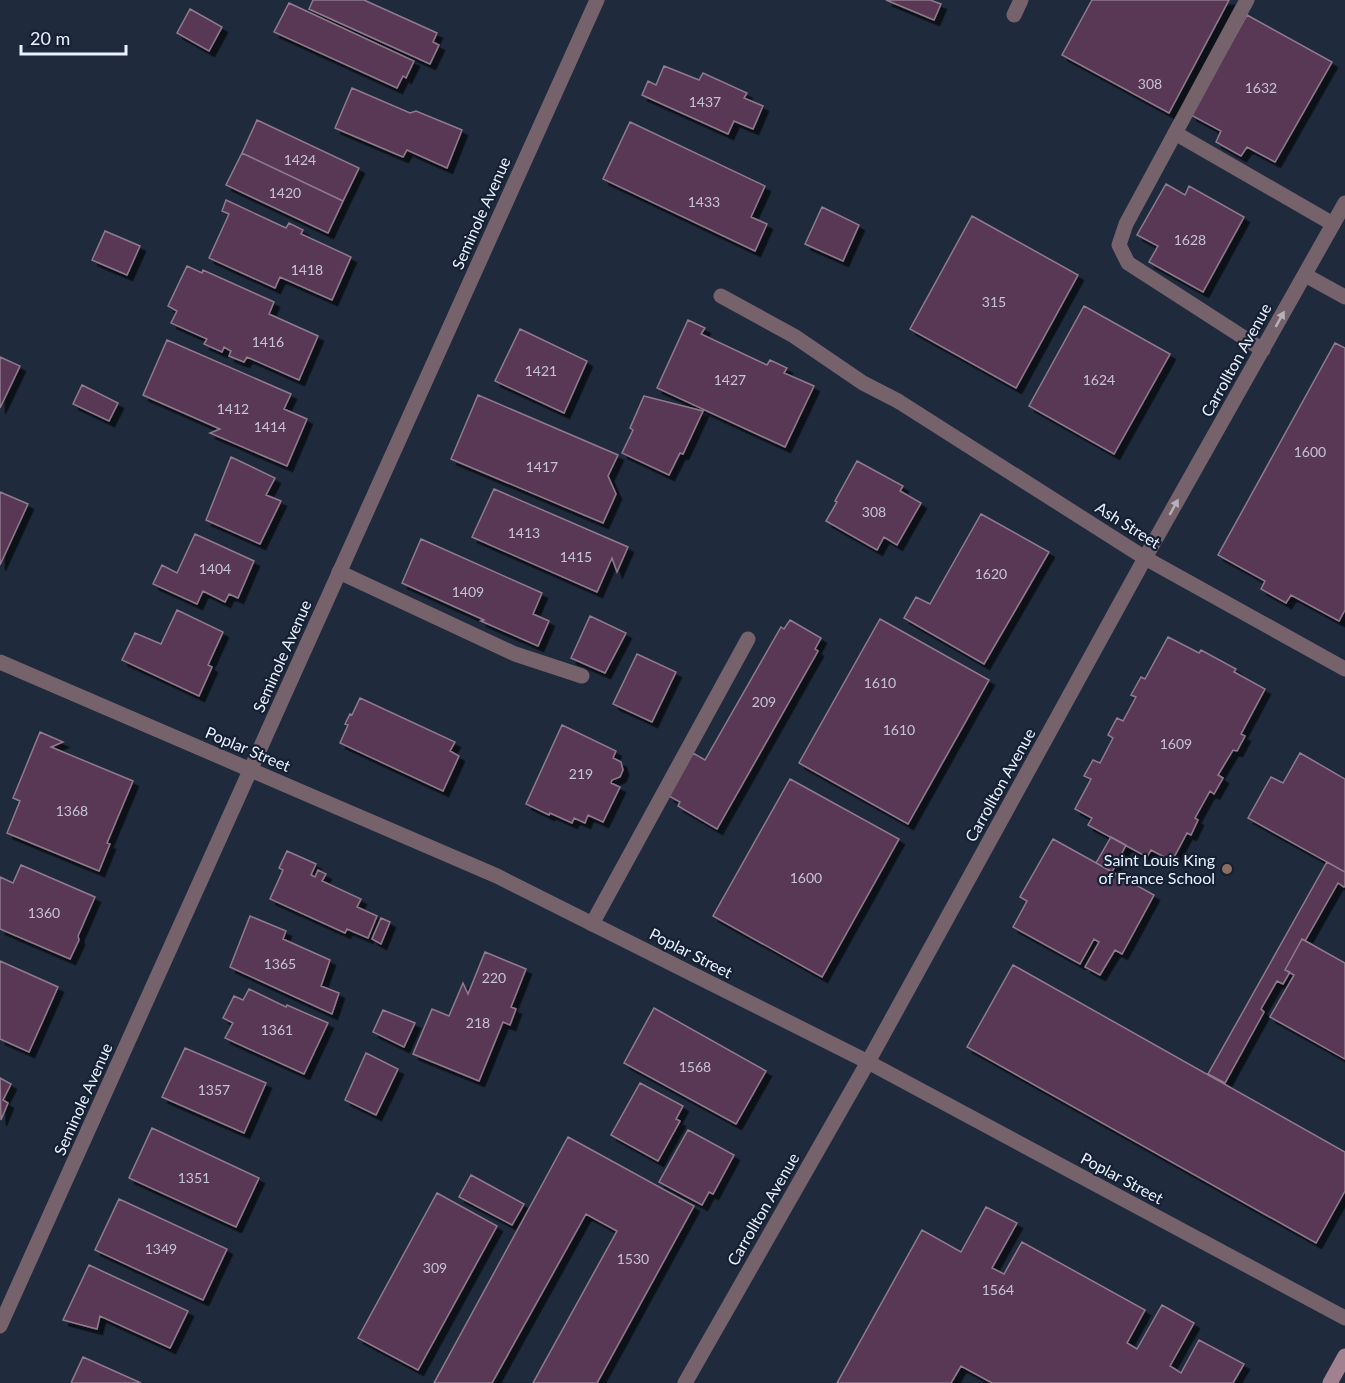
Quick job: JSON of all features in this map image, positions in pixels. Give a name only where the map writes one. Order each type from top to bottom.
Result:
[{"type":"main road","points":[[1330,1383],[1345,1356]]},
{"type":"street","name":"Seminole Avenue","points":[[0,1326],[597,0]]},
{"type":"street","points":[[1014,15],[1021,0]]},
{"type":"street","points":[[1247,0],[1126,224],[1119,245],[1128,263],[1263,350]]},
{"type":"street","points":[[1175,133],[1333,224]]},
{"type":"street","name":"Carrollton Avenue","points":[[685,1383],[868,1062],[1145,558],[1345,203]]},
{"type":"street","points":[[1305,275],[1345,297]]},
{"type":"street","name":"Ash Street","points":[[721,296],[794,336],[863,383],[898,401],[1145,558],[1345,669]]},
{"type":"street","points":[[339,572],[515,654],[582,676]]},
{"type":"street","points":[[592,924],[748,639]]},
{"type":"street","name":"Poplar Street","points":[[0,662],[497,876],[868,1062],[1345,1318]]},
{"type":"building","points":[[313,0],[364,0],[437,33],[433,42],[439,45],[430,64],[309,9]]},
{"type":"building","points":[[886,0],[930,0],[941,4],[934,20]]},
{"type":"building","points":[[1092,0],[1229,0],[1169,113],[1062,55]]},
{"type":"building","points":[[289,3],[414,61],[406,78],[403,76],[397,88],[274,32]]},
{"type":"building","points":[[190,9],[222,27],[209,51],[177,33]]},
{"type":"building","points":[[1247,15],[1332,62],[1275,162],[1247,147],[1241,156],[1216,142],[1221,131],[1191,115]]},
{"type":"building","points":[[664,66],[699,80],[703,73],[747,93],[744,98],[763,106],[753,129],[734,121],[728,134],[642,95],[648,81],[656,85]]},
{"type":"building","points":[[352,88],[410,113],[416,111],[462,130],[447,168],[407,150],[403,157],[335,128]]},
{"type":"building","points":[[257,120],[359,168],[343,201],[242,153]]},
{"type":"building","points":[[630,122],[765,186],[751,217],[767,224],[755,251],[603,179]]},
{"type":"building","points":[[242,153],[343,201],[328,233],[226,185]]},
{"type":"building","points":[[1166,184],[1185,195],[1189,186],[1244,217],[1203,292],[1149,262],[1158,246],[1137,235]]},
{"type":"building","points":[[226,200],[286,228],[289,223],[303,230],[301,234],[351,257],[332,300],[280,277],[275,288],[209,258],[229,214],[222,211]]},
{"type":"building","points":[[822,207],[859,225],[843,261],[805,244]]},
{"type":"building","points":[[972,216],[1078,275],[1016,388],[910,329]]},
{"type":"building","points":[[105,231],[140,246],[127,275],[92,260]]},
{"type":"building","points":[[187,266],[202,273],[203,270],[274,302],[269,314],[318,336],[299,380],[247,357],[244,362],[229,356],[231,351],[224,347],[222,352],[204,344],[207,339],[171,323],[177,311],[168,306]]},
{"type":"building","points":[[1084,306],[1170,354],[1114,454],[1029,406]]},
{"type":"building","points":[[688,320],[705,328],[701,334],[767,365],[770,360],[787,368],[784,373],[814,386],[785,447],[657,388]]},
{"type":"building","points":[[520,329],[587,361],[564,413],[495,381]]},
{"type":"building","points":[[167,340],[291,394],[284,409],[307,419],[287,466],[210,433],[220,429],[143,395]]},
{"type":"building","points":[[1335,343],[1345,348],[1345,610],[1339,621],[1291,595],[1286,603],[1261,589],[1265,581],[1218,555]]},
{"type":"building","points":[[0,357],[20,366],[0,408]]},
{"type":"building","points":[[82,385],[118,403],[109,421],[73,404]]},
{"type":"building","points":[[478,395],[618,455],[608,476],[616,494],[603,523],[451,459]]},
{"type":"building","points":[[644,396],[703,411],[683,454],[680,453],[669,475],[622,453],[633,430],[630,428]]},
{"type":"building","points":[[231,457],[275,478],[266,495],[281,501],[260,544],[206,520]]},
{"type":"building","points":[[857,461],[903,486],[900,491],[921,503],[897,545],[884,537],[877,550],[826,521]]},
{"type":"building","points":[[494,489],[628,547],[617,572],[612,558],[597,592],[472,537]]},
{"type":"building","points":[[0,492],[28,504],[0,565]]},
{"type":"building","points":[[981,514],[1049,552],[984,664],[904,618],[916,597],[930,604]]},
{"type":"building","points":[[195,534],[254,561],[238,598],[229,594],[225,602],[203,591],[197,604],[153,584],[162,565],[177,573]]},
{"type":"building","points":[[421,539],[542,593],[533,614],[549,621],[538,646],[402,583]]},
{"type":"building","points":[[177,610],[223,632],[208,665],[212,667],[199,696],[122,660],[135,633],[161,644]]},
{"type":"building","points":[[590,616],[626,633],[605,673],[571,658]]},
{"type":"building","points":[[880,619],[989,680],[908,824],[799,763]]},
{"type":"building","points":[[790,620],[821,638],[815,649],[818,651],[717,829],[678,806],[680,802],[669,796],[693,753],[705,760],[781,627],[784,629]]},
{"type":"building","points":[[1168,637],[1199,653],[1201,650],[1236,669],[1234,672],[1265,689],[1241,734],[1245,736],[1237,751],[1233,750],[1218,775],[1223,778],[1214,794],[1210,791],[1195,818],[1198,820],[1191,835],[1187,833],[1172,861],[1151,850],[1147,857],[1088,825],[1092,818],[1075,809],[1091,779],[1084,776],[1093,760],[1100,763],[1113,738],[1108,735],[1117,718],[1123,721],[1136,697],[1131,695],[1141,677],[1145,679]]},
{"type":"building","points":[[637,654],[676,672],[652,722],[613,704]]},
{"type":"building","points":[[360,698],[455,742],[450,751],[459,756],[443,791],[340,743],[348,725],[345,724]]},
{"type":"building","points":[[562,725],[616,751],[613,758],[621,762],[623,770],[620,777],[612,780],[611,783],[620,787],[603,822],[588,815],[585,823],[574,818],[572,823],[526,804]]},
{"type":"building","points":[[40,732],[63,742],[51,747],[133,781],[107,843],[110,844],[99,871],[7,833],[20,801],[13,798]]},
{"type":"building","points":[[1300,753],[1345,779],[1345,872],[1248,818],[1271,777],[1283,783]]},
{"type":"building","points":[[790,779],[899,839],[822,977],[713,916]]},
{"type":"building","points":[[1111,837],[1126,845],[1112,872],[1096,863]]},
{"type":"building","points":[[1053,839],[1154,895],[1122,954],[1115,950],[1100,975],[1085,967],[1099,942],[1094,939],[1080,964],[1013,927],[1027,901],[1020,897]]},
{"type":"building","points":[[287,851],[316,864],[311,875],[315,877],[318,870],[326,874],[322,881],[361,899],[357,907],[377,916],[368,938],[347,929],[345,933],[270,899],[283,870],[279,868]]},
{"type":"building","points":[[1327,862],[1345,872],[1345,886],[1338,883],[1305,941],[1302,939],[1285,970],[1290,972],[1283,984],[1277,981],[1261,1009],[1264,1012],[1225,1083],[1208,1074]]},
{"type":"building","points":[[21,865],[95,897],[70,959],[0,929],[0,877],[13,883]]},
{"type":"building","points":[[250,916],[286,931],[283,939],[330,960],[321,986],[339,993],[332,1014],[230,967]]},
{"type":"building","points":[[381,918],[390,922],[381,944],[372,939]]},
{"type":"building","points":[[1302,939],[1345,963],[1345,1059],[1270,1017],[1294,975],[1285,970]]},
{"type":"building","points":[[485,952],[526,969],[511,1007],[516,1009],[510,1025],[503,1022],[479,1081],[413,1054],[432,1009],[449,1016],[463,983],[468,994]]},
{"type":"building","points":[[0,961],[58,987],[29,1052],[0,1039]]},
{"type":"building","points":[[1013,965],[1345,1152],[1345,1191],[1316,1243],[967,1047]]},
{"type":"building","points":[[249,989],[286,1007],[287,1005],[328,1023],[304,1074],[225,1038],[233,1023],[223,1018],[234,996],[243,1000]]},
{"type":"building","points":[[654,1008],[766,1071],[736,1124],[624,1063]]},
{"type":"building","points":[[383,1010],[415,1023],[404,1047],[373,1032]]},
{"type":"building","points":[[185,1048],[266,1083],[244,1133],[162,1097]]},
{"type":"building","points":[[366,1053],[398,1069],[376,1115],[345,1100]]},
{"type":"building","points":[[0,1078],[11,1084],[3,1100],[8,1103],[1,1120]]},
{"type":"building","points":[[640,1083],[683,1106],[676,1119],[680,1121],[658,1161],[611,1135]]},
{"type":"building","points":[[152,1128],[259,1178],[236,1227],[129,1178]]},
{"type":"building","points":[[688,1130],[734,1155],[713,1194],[709,1192],[702,1205],[659,1182]]},
{"type":"building","points":[[568,1137],[694,1206],[597,1383],[533,1383],[617,1231],[586,1214],[492,1383],[434,1383]]},
{"type":"building","points":[[471,1175],[524,1204],[512,1225],[459,1197]]},
{"type":"building","points":[[437,1193],[497,1226],[418,1370],[358,1338]]},
{"type":"building","points":[[119,1199],[227,1249],[203,1300],[95,1250]]},
{"type":"building","points":[[986,1207],[1017,1223],[992,1268],[1004,1274],[1022,1242],[1145,1310],[1127,1343],[1137,1349],[1162,1305],[1194,1323],[1170,1366],[1181,1373],[1199,1340],[1244,1364],[1233,1383],[992,1383],[961,1366],[951,1383],[837,1383],[922,1230],[961,1252]]},
{"type":"building","points":[[89,1265],[188,1311],[170,1348],[100,1316],[97,1329],[63,1320]]},
{"type":"building","points":[[83,1357],[141,1383],[71,1383]]},
{"type":"place","name":"Saint Louis King of France School","points":[[1227,869]]}]
